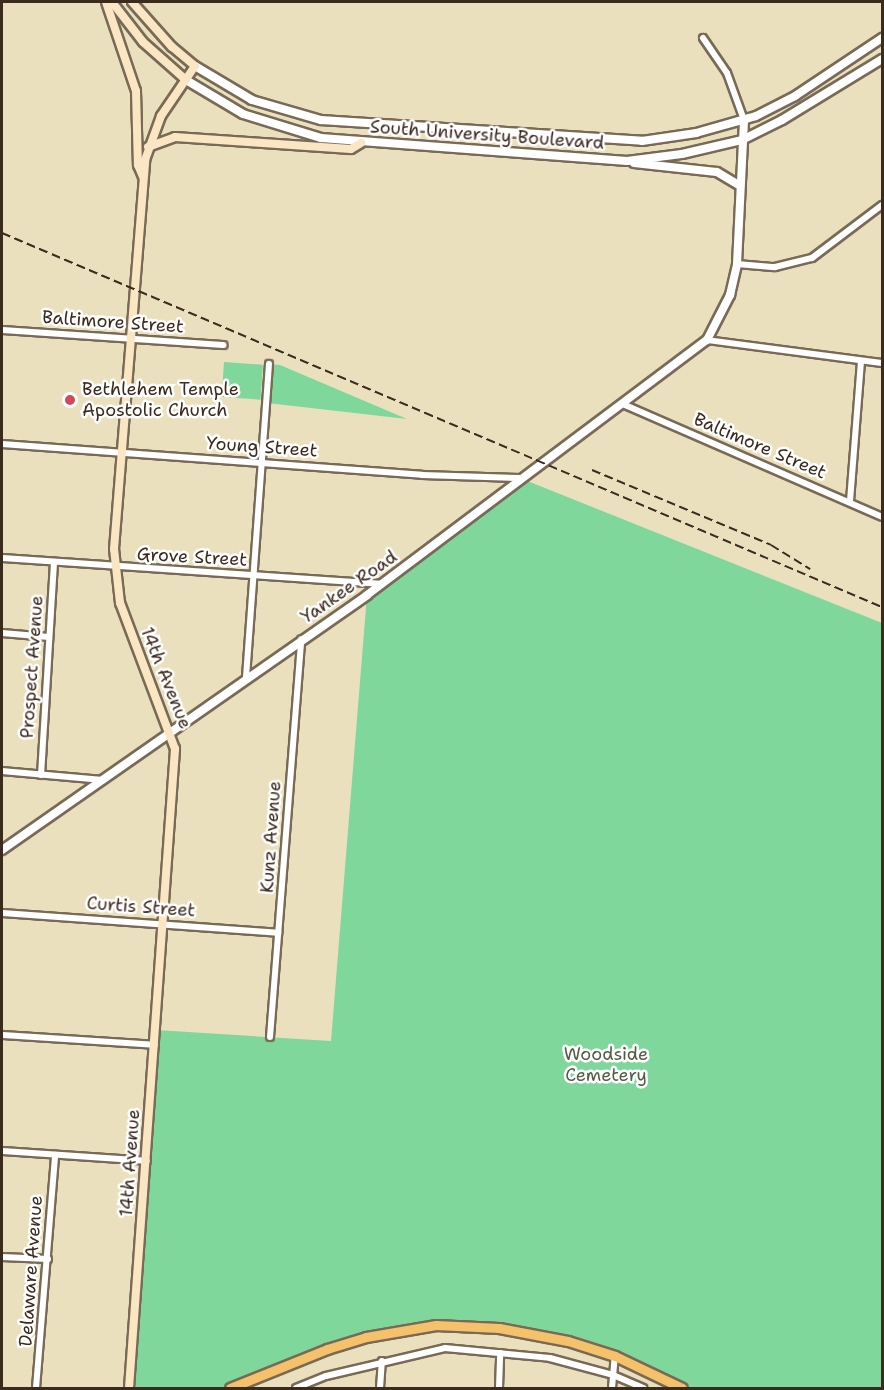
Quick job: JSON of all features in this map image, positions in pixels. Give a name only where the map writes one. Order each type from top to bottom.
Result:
[{"type":"main road","points":[[106,2],[136,91],[138,165],[143,177]]},
{"type":"main road","name":"South University Boulevard","points":[[112,2],[143,42],[186,80]]},
{"type":"main road","name":"South University Boulevard","points":[[132,2],[172,47],[195,66]]},
{"type":"main road","name":"14th Avenue","points":[[129,1389],[174,794],[175,749],[171,731],[125,620],[114,567],[120,453],[147,147],[161,116],[195,66]]},
{"type":"main road","points":[[147,147],[175,137],[351,149],[361,143]]},
{"type":"main road","points":[[230,1389],[356,1340],[436,1325],[519,1331],[615,1356],[682,1389]]},
{"type":"street","points":[[704,38],[727,74],[744,120],[737,264],[730,296],[707,340],[882,363]]},
{"type":"street","name":"South University Boulevard","points":[[195,66],[263,104],[338,122],[642,141],[696,133],[744,120],[795,96],[882,38]]},
{"type":"street","name":"South University Boulevard","points":[[186,80],[261,122],[321,138],[361,143],[627,161],[674,156],[742,140],[782,120],[882,59]]},
{"type":"street","points":[[627,161],[717,172],[740,186]]},
{"type":"street","points":[[737,264],[775,267],[813,258],[882,205]]},
{"type":"street","name":"Baltimore Street","points":[[2,330],[223,345]]},
{"type":"street","name":"Yankee Road","points":[[2,850],[105,780],[246,677],[380,584],[520,478],[625,405],[707,340]]},
{"type":"street","points":[[850,501],[861,361]]},
{"type":"street","points":[[246,677],[269,364]]},
{"type":"street","name":"Baltimore Street","points":[[625,405],[850,501],[882,517]]},
{"type":"street","name":"Young Street","points":[[2,444],[262,461],[422,476],[520,478]]},
{"type":"street","name":"Grove Street","points":[[2,558],[380,584]]},
{"type":"street","name":"Prospect Avenue","points":[[41,775],[54,562]]},
{"type":"street","points":[[2,633],[49,637]]},
{"type":"street","name":"Kunz Avenue","points":[[270,1037],[301,639]]},
{"type":"street","points":[[2,771],[105,780]]},
{"type":"street","name":"Curtis Street","points":[[2,913],[278,933]]},
{"type":"street","points":[[2,1035],[155,1045]]},
{"type":"street","points":[[2,1151],[147,1161]]},
{"type":"street","name":"Delaware Avenue","points":[[36,1389],[55,1155]]},
{"type":"street","points":[[2,1257],[48,1259]]},
{"type":"street","points":[[296,1389],[382,1361],[446,1348],[550,1358],[613,1375],[643,1389]]},
{"type":"street","points":[[499,1389],[500,1353]]},
{"type":"street","points":[[612,1389],[615,1356]]},
{"type":"street","points":[[380,1389],[382,1361]]},
{"type":"green space","points":[[224,362],[263,365],[260,400],[222,397]]},
{"type":"green space","points":[[269,364],[280,365],[407,419],[267,403]]},
{"type":"green space","name":"Woodside Cemetery","points":[[520,478],[882,623],[882,1388],[667,1388],[670,1383],[649,1371],[543,1336],[436,1325],[366,1337],[230,1388],[129,1388],[156,1030],[331,1041],[367,595]]},
{"type":"railway","points":[[2,233],[882,607]]},
{"type":"railway","points":[[592,470],[771,545],[810,569]]},
{"type":"place","name":"Bethlehem Temple Apostolic Church","points":[[70,400]]}]
